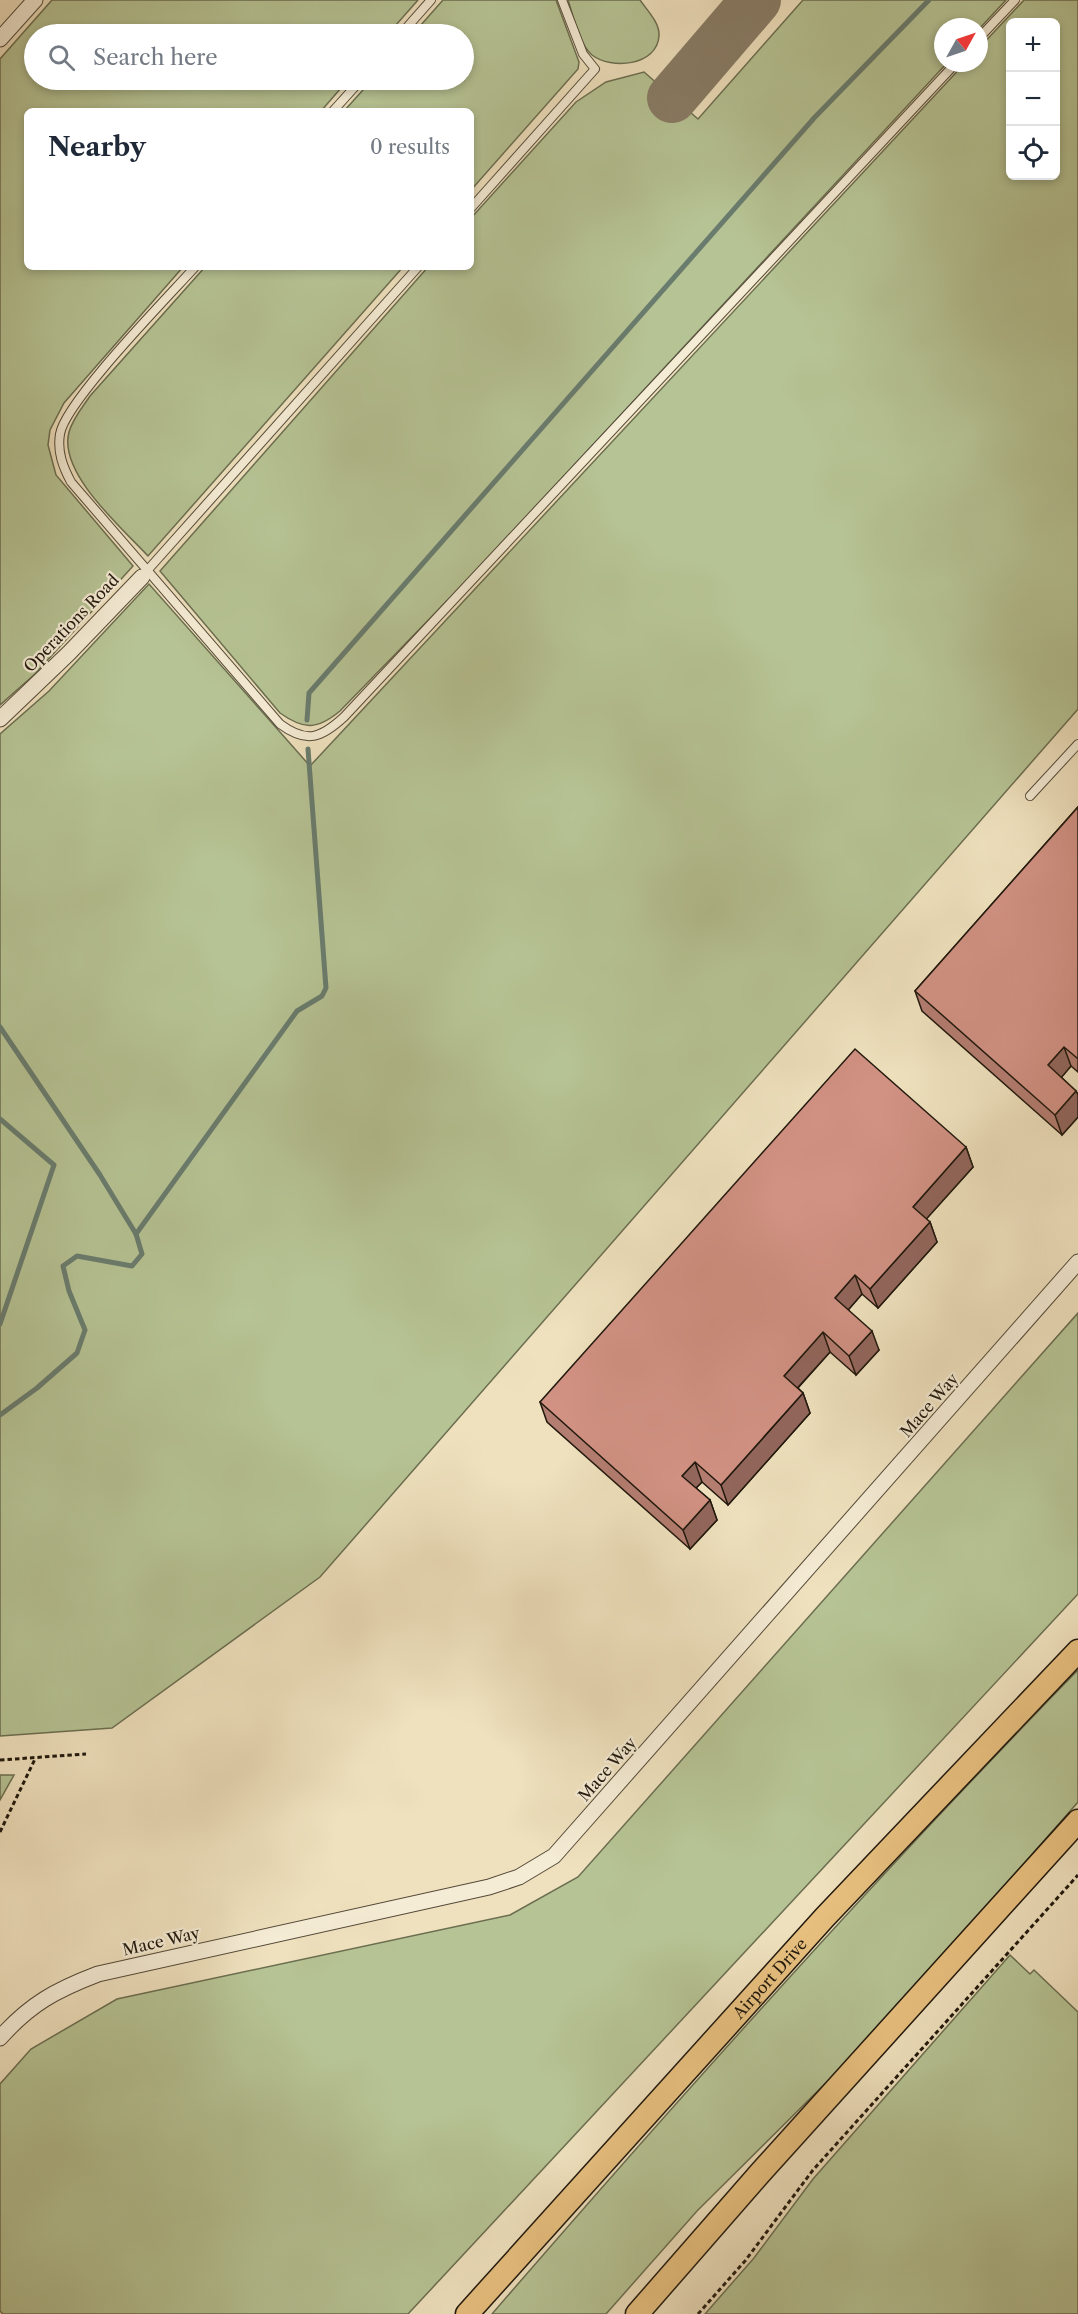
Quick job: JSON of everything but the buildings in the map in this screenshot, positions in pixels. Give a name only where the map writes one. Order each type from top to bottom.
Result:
[{"type":"main road","name":"Airport Drive","points":[[467,2314],[825,1917],[1078,1651]]},
{"type":"main road","points":[[637,2314],[761,2172],[1078,1821]]},
{"type":"street","points":[[0,39],[35,0]]},
{"type":"street","name":"Operations Road","points":[[0,719],[69,653],[144,574]]},
{"type":"street","name":"Mace Way","points":[[0,2038],[19,2017],[45,1996],[98,1974],[489,1887],[519,1877],[554,1856],[1078,1262]]},
{"type":"lane","points":[[410,24],[431,0]]},
{"type":"lane","points":[[474,205],[595,69],[583,54],[562,0]]},
{"type":"lane","points":[[988,28],[1015,0]]},
{"type":"lane","points":[[192,270],[74,404],[60,433],[62,467],[71,482],[144,574],[280,724],[293,733],[316,736],[330,730],[948,72]]},
{"type":"lane","points":[[336,108],[352,90]]},
{"type":"lane","points":[[144,574],[415,270]]},
{"type":"lane","points":[[1030,796],[1078,744]]},
{"type":"path","points":[[0,1760],[86,1754]]},
{"type":"path","points":[[0,1832],[35,1759]]},
{"type":"path","points":[[698,2314],[745,2261],[813,2170],[1078,1875]]},
{"type":"green space","points":[[52,0],[418,0],[397,24],[31,24]]},
{"type":"green space","points":[[443,0],[556,0],[579,62],[578,69],[474,187],[474,108],[347,108],[363,90],[474,90],[474,24],[422,24]]},
{"type":"green space","points":[[568,0],[640,0],[653,17],[659,31],[656,46],[650,54],[632,62],[610,63],[600,60],[592,55],[583,44]]},
{"type":"green space","points":[[803,0],[1006,0],[988,19],[934,18],[934,72],[939,72],[475,572],[340,711],[324,722],[310,726],[296,723],[280,713],[160,571],[425,270],[474,270],[474,215],[576,102],[606,82],[644,72],[698,119]]},
{"type":"green space","points":[[1024,0],[1078,0],[1078,709],[320,1577],[112,1728],[0,1736],[0,734],[49,691],[149,584],[310,766],[957,72],[988,72],[988,38],[1006,19],[1006,180],[1060,180],[1060,18],[1007,18]]},
{"type":"green space","points":[[24,32],[24,90],[339,90],[324,108],[24,108],[24,270],[180,270],[64,403],[50,430],[48,445],[56,475],[133,566],[35,674],[0,705],[0,59]]},
{"type":"green space","points":[[202,270],[400,270],[148,556],[95,499],[73,465],[68,448],[69,432],[75,418],[90,396]]},
{"type":"green space","points":[[1078,1313],[1078,1594],[408,2314],[3,2314],[0,2311],[0,2084],[31,2049],[117,1999],[510,1915],[578,1877]]},
{"type":"green space","points":[[1078,1670],[1078,1802],[869,2040],[697,2211],[606,2314],[492,2314],[635,2150],[853,1907]]},
{"type":"green space","points":[[0,1775],[14,1775],[0,1800]]},
{"type":"green space","points":[[1010,1955],[1030,1974],[1034,1970],[1078,2012],[1078,2314],[705,2314],[754,2258],[813,2179]]},
{"type":"waterway","points":[[307,720],[309,693],[815,117],[929,0]]},
{"type":"waterway","points":[[0,1415],[37,1388],[77,1353],[85,1330],[69,1291],[63,1266],[77,1256],[132,1266],[142,1254],[136,1234],[297,1011],[322,996],[326,988],[308,749]]},
{"type":"waterway","points":[[0,1027],[100,1175],[136,1234]]},
{"type":"waterway","points":[[0,1119],[54,1165],[0,1324]]},
{"type":"taxiway","points":[[672,98],[756,0]]}]
